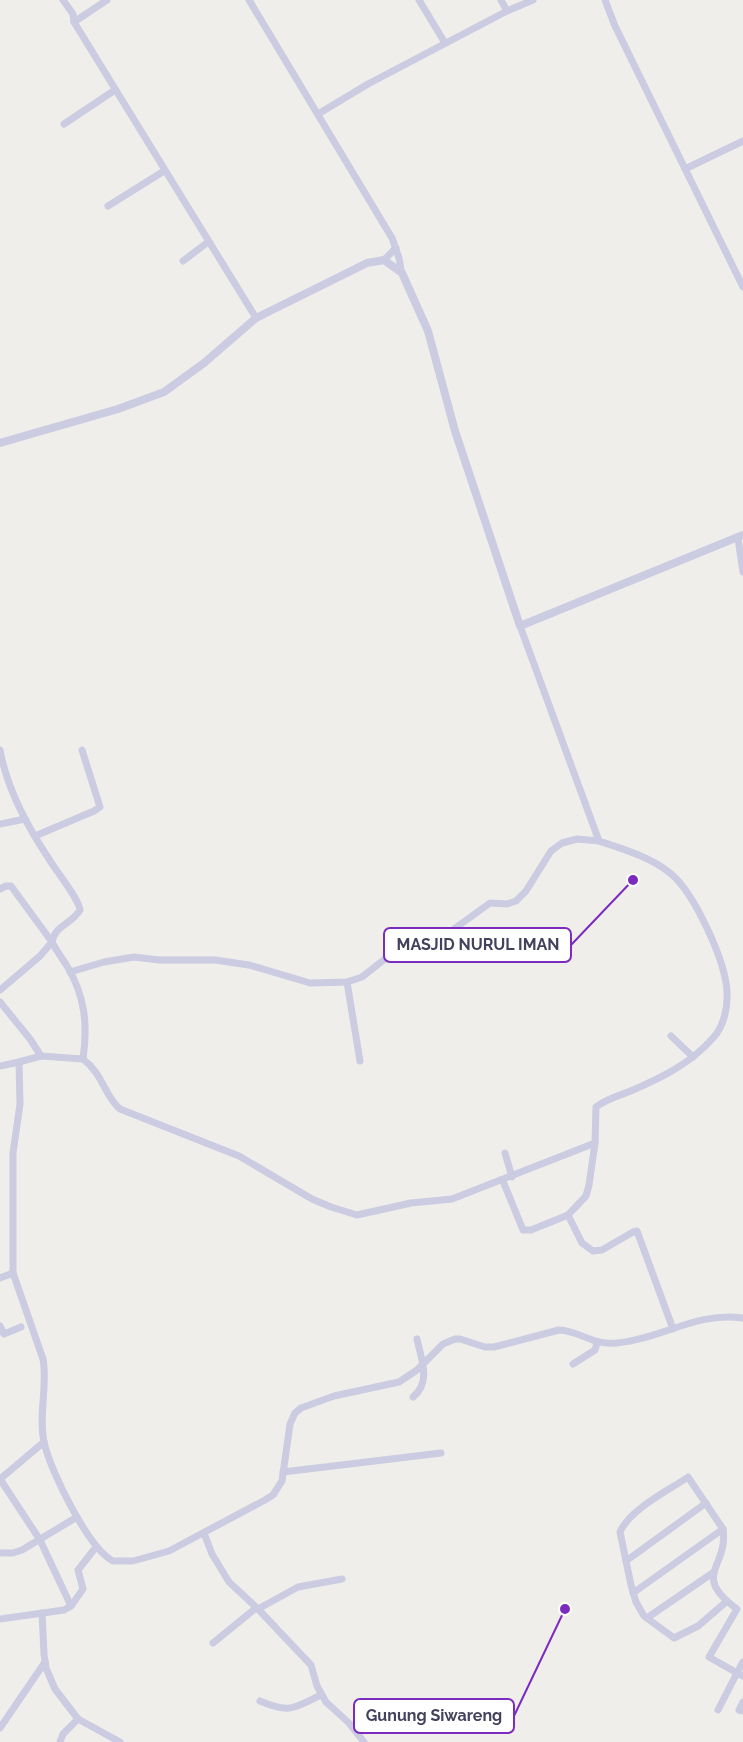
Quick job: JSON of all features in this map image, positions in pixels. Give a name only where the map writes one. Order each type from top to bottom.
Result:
[{"type":"street","points":[[63,0],[164,171],[256,318]]},
{"type":"street","points":[[74,22],[107,0]]},
{"type":"street","points":[[249,0],[392,237],[400,270],[428,331],[455,431],[520,626],[599,841]]},
{"type":"street","points":[[420,0],[445,43]]},
{"type":"street","points":[[501,0],[507,11]]},
{"type":"street","points":[[318,114],[445,43],[533,0]]},
{"type":"street","points":[[605,0],[615,26],[743,287]]},
{"type":"street","points":[[64,124],[115,90]]},
{"type":"street","points":[[686,169],[743,141]]},
{"type":"street","points":[[108,206],[164,171]]},
{"type":"street","points":[[183,261],[208,242]]},
{"type":"street","points":[[0,443],[154,397],[172,387],[204,363],[256,318],[367,263],[384,260],[396,248]]},
{"type":"street","points":[[384,260],[400,270]]},
{"type":"street","points":[[520,626],[741,537],[743,572]]},
{"type":"street","points":[[0,750],[6,776],[25,819],[80,905],[79,913],[57,929],[53,934],[52,942],[40,956],[0,990]]},
{"type":"street","points":[[35,836],[100,807],[82,750]]},
{"type":"street","points":[[0,824],[25,819]]},
{"type":"street","points":[[70,972],[104,962],[134,957],[159,960],[216,960],[249,965],[310,983],[347,982],[362,977],[395,951],[447,934],[490,903],[507,904],[516,901],[526,891],[551,851],[562,843],[578,839],[599,841],[633,853],[669,872],[687,892],[703,921],[725,978],[727,1005],[720,1028],[714,1038],[693,1057],[666,1076],[598,1105],[595,1112],[595,1143],[589,1185],[586,1196],[568,1215],[531,1230],[523,1230],[503,1181]]},
{"type":"street","points":[[0,889],[11,886],[52,942],[70,972],[82,1002],[85,1020],[87,1035],[83,1059]]},
{"type":"street","points":[[347,982],[360,1061]]},
{"type":"street","points":[[0,1002],[41,1056]]},
{"type":"street","points":[[671,1036],[693,1057]]},
{"type":"street","points":[[0,1066],[41,1056],[83,1059],[102,1079],[120,1109],[239,1156],[312,1199],[331,1208],[357,1215],[411,1203],[452,1199],[503,1181],[595,1143]]},
{"type":"street","points":[[19,1062],[20,1104],[13,1153],[13,1273],[43,1359],[45,1371],[42,1424],[44,1442],[59,1481],[77,1517],[96,1547],[113,1562],[133,1561],[169,1551],[273,1495],[282,1481],[290,1424],[295,1413],[334,1396],[399,1382],[423,1364],[443,1344],[460,1339],[485,1347],[494,1347],[559,1330],[567,1330],[597,1343],[619,1343],[673,1329],[704,1318],[743,1318]]},
{"type":"street","points":[[505,1153],[512,1177]]},
{"type":"street","points":[[568,1215],[582,1243],[593,1251],[602,1250],[633,1232],[638,1232],[673,1329]]},
{"type":"street","points":[[0,1278],[13,1273]]},
{"type":"street","points":[[0,1326],[4,1334],[21,1326]]},
{"type":"street","points":[[413,1397],[422,1386],[423,1364],[417,1339]]},
{"type":"street","points":[[573,1364],[595,1350],[597,1343]]},
{"type":"street","points":[[44,1442],[0,1479],[40,1540],[71,1606]]},
{"type":"street","points":[[283,1473],[441,1453]]},
{"type":"street","points":[[726,1602],[698,1626],[674,1638],[644,1616],[633,1593],[620,1532],[624,1524],[636,1512],[688,1477],[723,1529],[725,1539],[714,1572],[713,1584],[726,1602],[737,1610],[709,1657],[740,1674]]},
{"type":"street","points":[[626,1561],[706,1503]]},
{"type":"street","points":[[0,1553],[22,1550],[77,1517]]},
{"type":"street","points":[[633,1593],[723,1529]]},
{"type":"street","points":[[204,1533],[212,1554],[229,1582],[311,1665],[321,1695],[364,1742]]},
{"type":"street","points":[[0,1619],[64,1610],[71,1606],[83,1590],[78,1570],[96,1547]]},
{"type":"street","points":[[647,1618],[714,1572]]},
{"type":"street","points":[[213,1643],[257,1608],[298,1587],[342,1579]]},
{"type":"street","points":[[42,1613],[45,1662],[55,1689],[78,1719],[120,1742]]},
{"type":"street","points":[[0,1728],[45,1662]]},
{"type":"street","points":[[718,1710],[740,1674],[743,1662]]},
{"type":"street","points":[[260,1701],[284,1709],[294,1708],[321,1695]]},
{"type":"street","points":[[743,1702],[739,1710],[743,1711]]},
{"type":"street","points":[[60,1742],[63,1734],[78,1719]]},
{"type":"place","name":"MASJID NURUL IMAN","points":[[633,880]]},
{"type":"place","name":"Gunung Siwareng","points":[[565,1609]]}]
